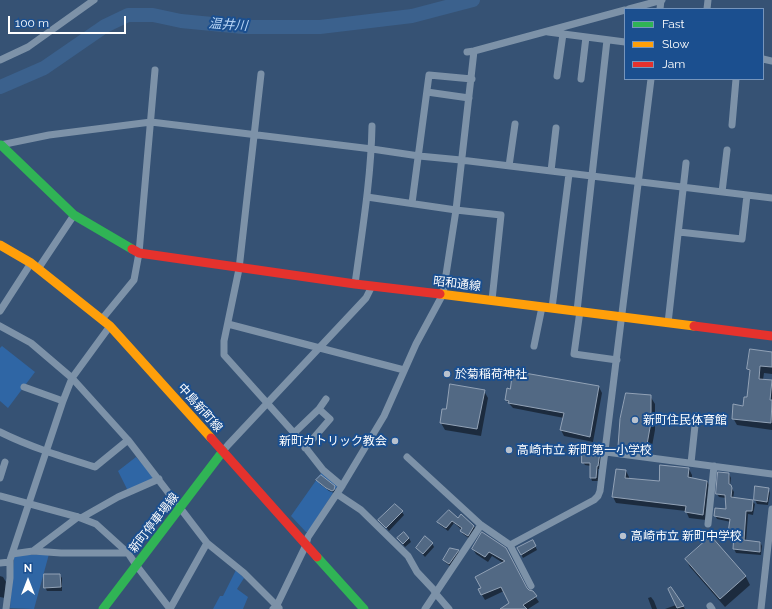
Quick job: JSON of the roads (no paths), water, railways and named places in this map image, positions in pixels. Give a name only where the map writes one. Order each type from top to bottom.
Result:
[{"type":"street","points":[[0,60],[28,46],[94,0]]},
{"type":"street","points":[[633,8],[662,0]]},
{"type":"street","points":[[467,52],[624,10]]},
{"type":"street","points":[[544,32],[624,42]]},
{"type":"street","points":[[557,76],[563,34]]},
{"type":"street","points":[[581,79],[586,37]]},
{"type":"street","points":[[607,40],[574,354],[617,360]]},
{"type":"street","points":[[0,326],[31,343],[72,378],[128,440],[181,507],[207,543],[244,573],[277,608],[308,537],[342,486],[384,416],[404,370],[444,294],[456,210],[474,51]]},
{"type":"street","points":[[102,319],[134,280],[139,253],[155,70]]},
{"type":"street","points":[[261,74],[239,269],[224,341],[224,355],[294,433],[322,470],[342,486]]},
{"type":"street","points":[[412,203],[429,75],[472,79]]},
{"type":"street","points":[[510,545],[594,500],[600,491],[651,80]]},
{"type":"street","points":[[732,125],[736,80]]},
{"type":"street","points":[[427,92],[469,98]]},
{"type":"street","points":[[0,145],[49,135],[151,122],[772,198]]},
{"type":"street","points":[[510,166],[515,124]]},
{"type":"street","points":[[355,284],[367,197],[372,149],[372,126]]},
{"type":"street","points":[[551,171],[556,128]]},
{"type":"street","points":[[0,145],[74,215],[139,253]]},
{"type":"street","points":[[722,192],[727,150]]},
{"type":"street","points":[[668,323],[686,163]]},
{"type":"street","points":[[552,308],[569,174]]},
{"type":"street","points":[[679,232],[742,240],[747,195]]},
{"type":"street","points":[[367,197],[501,215],[492,300]]},
{"type":"street","points":[[0,311],[74,215]]},
{"type":"street","name":"中島新町線","points":[[0,244],[34,266],[110,326],[364,609]]},
{"type":"street","name":"昭和通線","points":[[139,253],[239,269],[772,336]]},
{"type":"street","points":[[223,451],[319,346],[366,298],[372,286]]},
{"type":"street","points":[[534,346],[542,307]]},
{"type":"street","points":[[228,324],[319,346],[404,370]]},
{"type":"street","points":[[6,609],[12,554],[63,401],[72,378],[110,326]]},
{"type":"street","points":[[24,387],[63,401]]},
{"type":"street","points":[[294,433],[319,409],[326,399]]},
{"type":"street","points":[[305,448],[330,420],[319,409]]},
{"type":"street","points":[[691,463],[696,416]]},
{"type":"street","points":[[0,432],[14,439],[96,467],[128,440]]},
{"type":"street","name":"新町停車場線","points":[[103,609],[223,451]]},
{"type":"street","points":[[606,452],[772,474]]},
{"type":"street","points":[[407,458],[481,525],[510,545],[531,586]]},
{"type":"street","points":[[0,478],[5,462]]},
{"type":"street","points":[[708,524],[714,466]]},
{"type":"street","points":[[33,551],[80,518],[118,497],[159,479]]},
{"type":"street","points":[[336,494],[361,510],[408,556],[417,572],[434,589],[436,594],[449,609]]},
{"type":"street","points":[[0,496],[80,518],[96,524],[128,553],[170,609],[207,543]]},
{"type":"street","points":[[761,609],[772,509]]},
{"type":"street","points":[[425,609],[481,525]]},
{"type":"street","points":[[12,554],[33,551],[61,553],[128,553]]},
{"type":"street","points":[[0,563],[10,562]]},
{"type":"waterway","name":"温井川","points":[[0,87],[44,68],[105,26],[128,15],[153,15],[181,21],[243,27],[320,27],[412,16],[473,0]]},
{"type":"place","name":"於菊稲荷神社","points":[[447,374]]},
{"type":"place","name":"新町住民体育館","points":[[635,420]]},
{"type":"place","name":"新町カトリック教会","points":[[395,441]]},
{"type":"place","name":"高崎市立 新町第一小学校","points":[[509,450]]},
{"type":"place","name":"高崎市立 新町中学校","points":[[623,536]]}]
